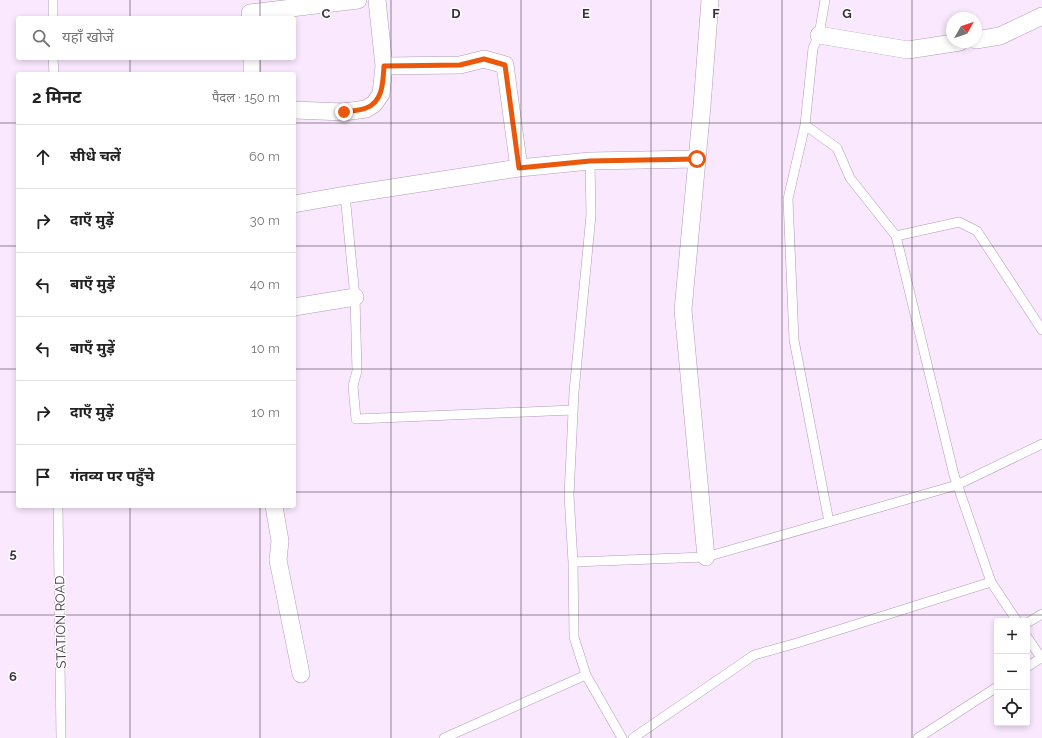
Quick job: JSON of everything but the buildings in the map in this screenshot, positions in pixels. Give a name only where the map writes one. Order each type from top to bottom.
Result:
[{"type":"street","points":[[250,10],[358,0]]},
{"type":"street","points":[[296,110],[344,112],[366,108],[374,104],[380,94],[384,66],[377,0]]},
{"type":"street","points":[[706,557],[683,310],[710,0]]},
{"type":"street","points":[[982,39],[1000,36],[1042,16]]},
{"type":"street","points":[[819,35],[908,50],[946,44]]},
{"type":"street","points":[[384,66],[460,65],[484,59],[505,65],[519,168]]},
{"type":"street","points":[[252,60],[252,72]]},
{"type":"street","points":[[296,204],[519,168],[590,161],[697,159]]},
{"type":"street","points":[[296,307],[355,297]]},
{"type":"street","points":[[274,508],[280,541],[278,560],[300,674]]},
{"type":"lane","points":[[53,0],[53,16]]},
{"type":"lane","points":[[825,0],[819,35],[813,48],[805,125],[788,199],[794,340],[829,522]]},
{"type":"lane","points":[[53,60],[54,72]]},
{"type":"lane","points":[[805,125],[837,148],[850,178],[896,236],[957,485],[990,582],[1015,618]]},
{"type":"lane","points":[[590,161],[591,214],[573,410],[569,495],[573,562],[574,637],[586,675],[622,738]]},
{"type":"lane","points":[[345,195],[355,297],[357,371],[354,386],[356,419],[573,410]]},
{"type":"lane","points":[[896,236],[959,222],[976,231],[1042,330]]},
{"type":"lane","points":[[573,562],[706,557],[957,485],[1042,444]]},
{"type":"lane","name":"STATION ROAD","points":[[58,508],[61,738]]},
{"type":"lane","points":[[632,738],[754,655],[797,643],[990,582]]},
{"type":"lane","points":[[1030,621],[1042,614]]},
{"type":"lane","points":[[1030,641],[1042,659],[1030,665]]},
{"type":"lane","points":[[444,738],[586,675]]},
{"type":"lane","points":[[918,738],[994,689]]},
{"type":"route","points":[[344,112],[366,108],[374,104],[380,94],[384,66],[460,65],[484,59],[505,65],[519,168],[590,161],[697,159]]}]
